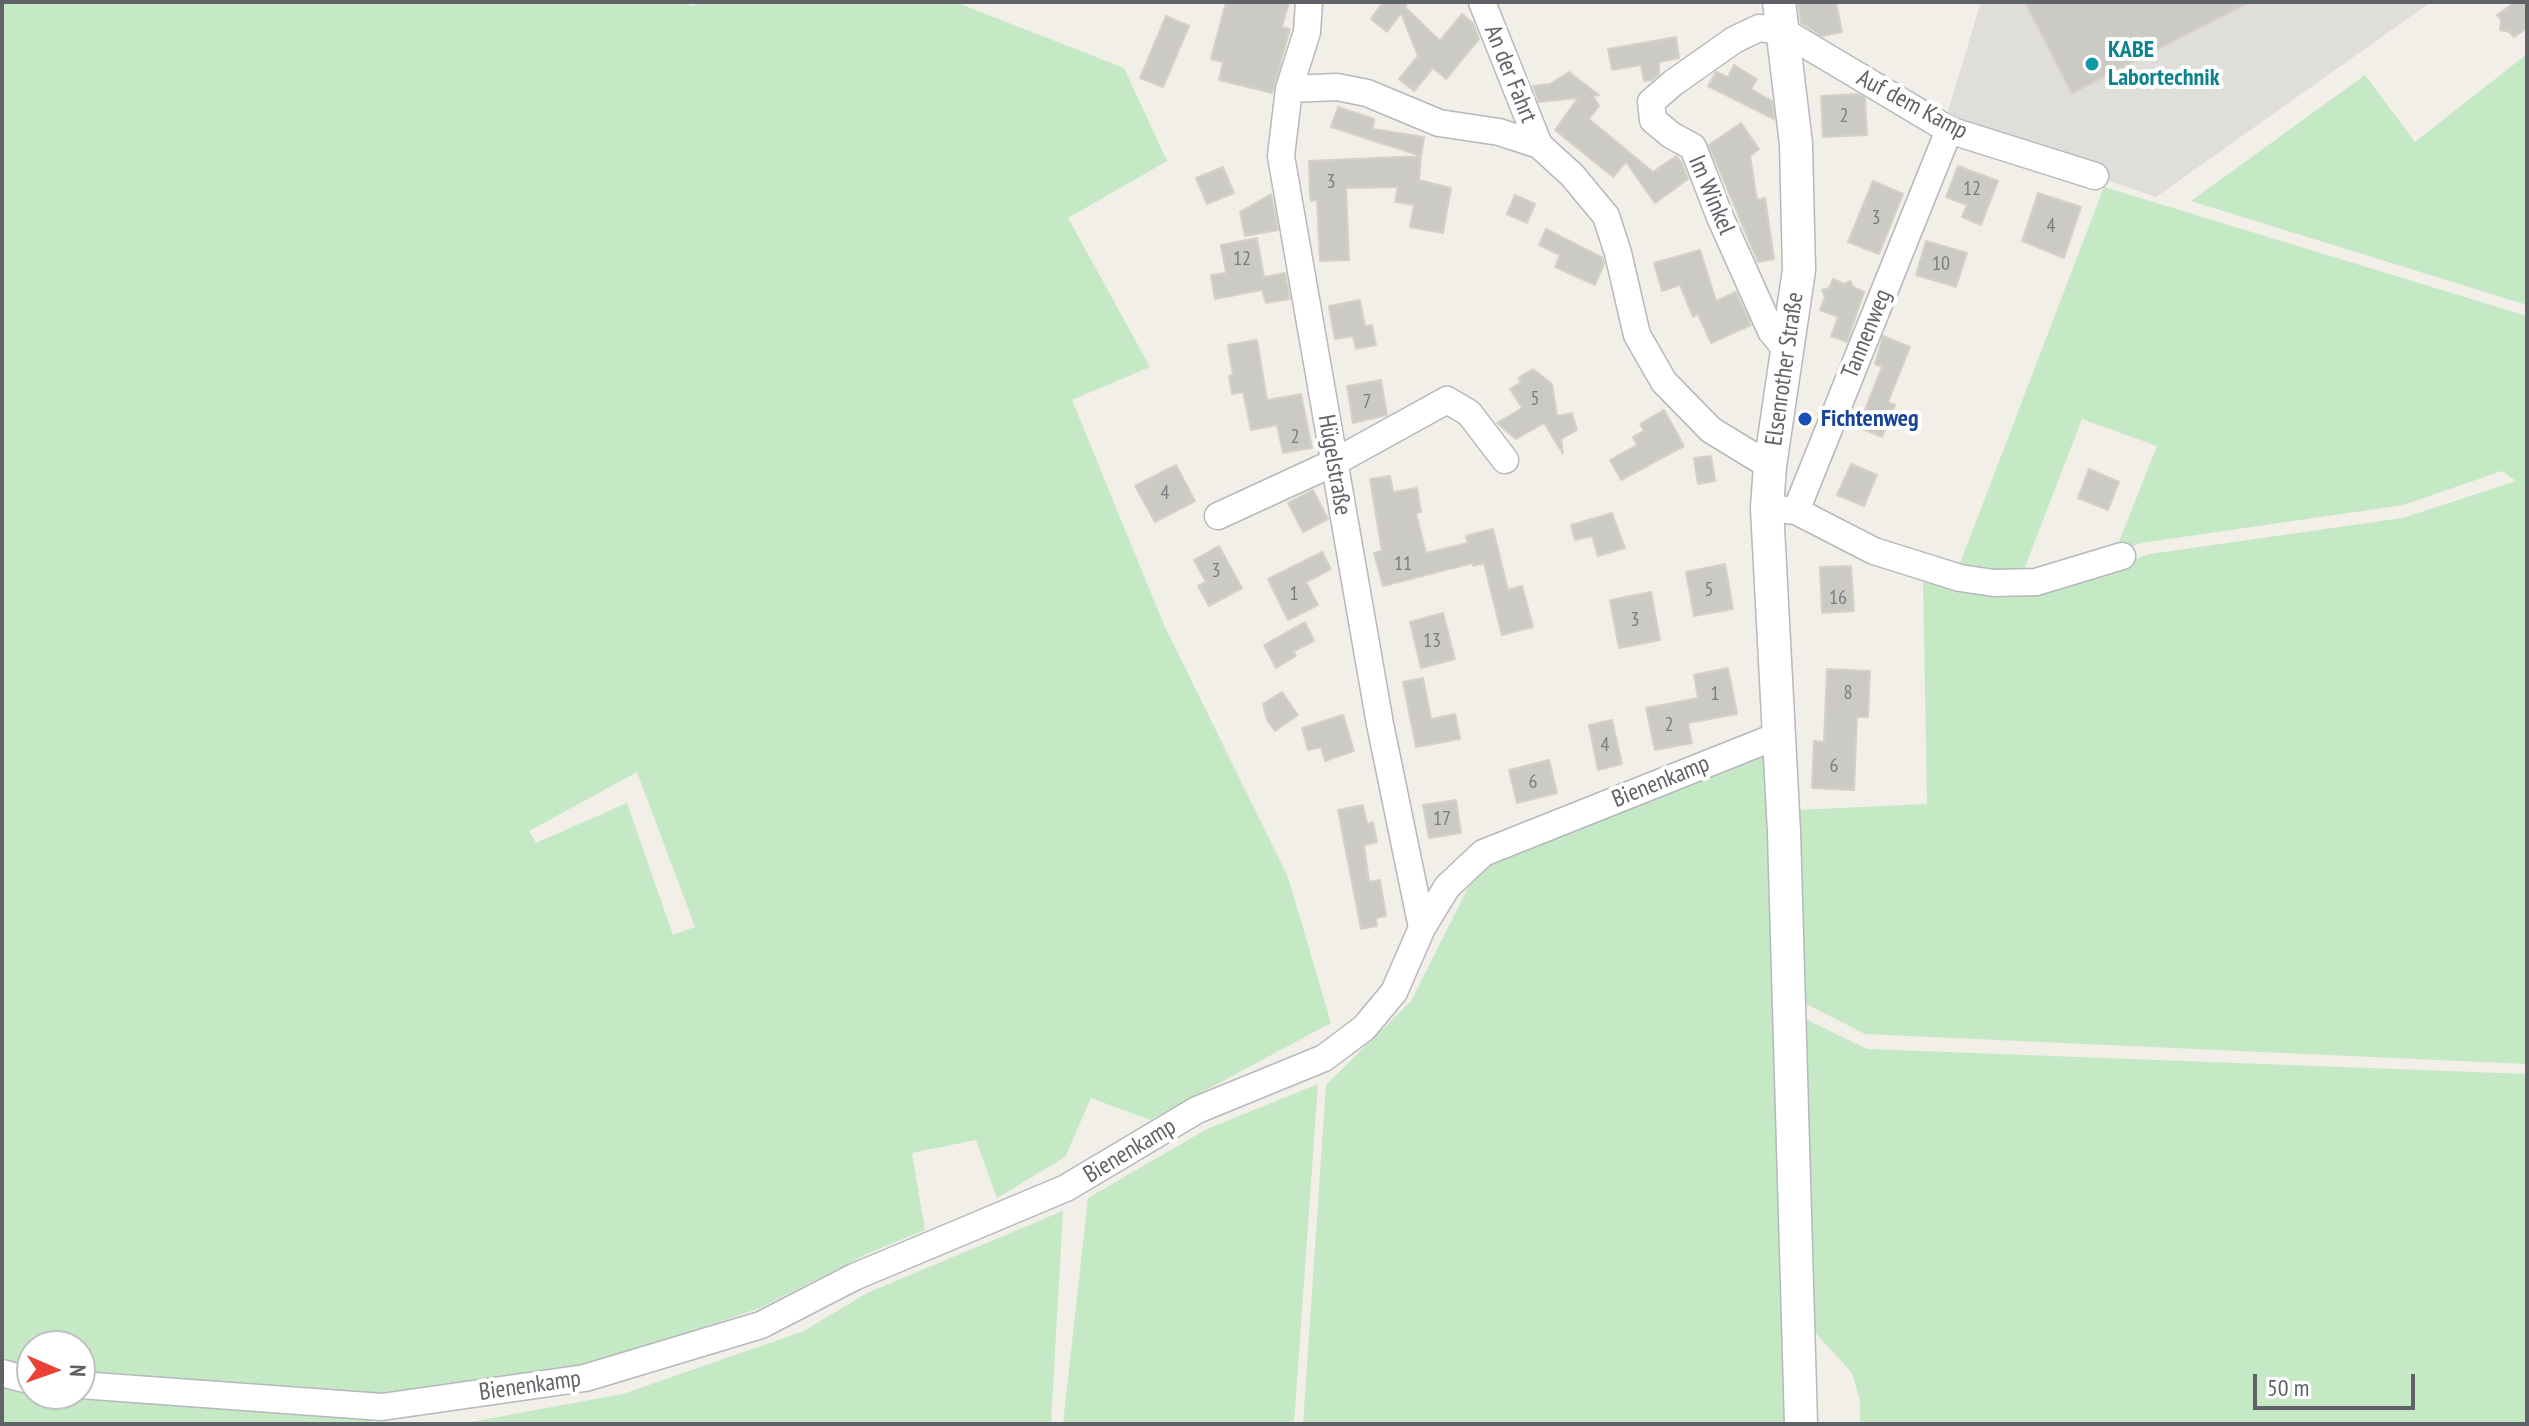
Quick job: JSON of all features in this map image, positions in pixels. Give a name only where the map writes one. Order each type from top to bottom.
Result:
[{"type":"street","name":"Hügelstraße","points":[[1309,2],[1307,32],[1289,89],[1281,156],[1380,724],[1422,928]]},
{"type":"street","name":"An der Fahrt","points":[[1482,2],[1539,145]]},
{"type":"street","name":"Auf dem Kamp","points":[[1781,17],[1949,130],[2095,176]]},
{"type":"street","name":"Elsenrother Straße","points":[[1781,17],[1796,144],[1799,270],[1770,466],[1781,509],[1777,736],[1785,847],[1801,1424]]},
{"type":"street","name":"Im Winkel","points":[[1781,17],[1734,40],[1651,102],[1653,120],[1693,147],[1720,217],[1771,331],[1788,352]]},
{"type":"street","points":[[1289,89],[1337,87],[1367,93],[1439,123],[1499,132],[1539,145],[1580,184],[1606,216],[1637,335],[1664,382],[1711,430],[1770,466]]},
{"type":"street","name":"Tannenweg","points":[[1781,509],[1949,130]]},
{"type":"street","points":[[1218,516],[1333,463],[1447,400],[1469,413],[1505,460]]},
{"type":"street","points":[[1781,509],[1874,551],[1971,580],[2036,582],[2122,556]]},
{"type":"street","name":"Bienenkamp","points":[[96,1386],[382,1407],[585,1378],[761,1325],[854,1277],[1066,1188],[1197,1110],[1324,1058],[1364,1028],[1394,992],[1422,928],[1447,887],[1483,853],[1777,736]]},
{"type":"shaded area","points":[[1979,2],[2431,2],[2156,197],[1944,124]]},
{"type":"green space","points":[[2,2],[672,2],[694,6],[696,2],[955,2],[1124,68],[1167,161],[1068,218],[1150,367],[1072,400],[1164,625],[1288,877],[1331,1023],[1150,1120],[1091,1098],[1065,1157],[997,1198],[976,1140],[912,1153],[925,1230],[869,1253],[760,1308],[609,1360],[374,1402],[96,1378],[96,1330],[16,1330],[16,1369],[2,1366]],"holes":[[[637,772],[695,927],[673,935],[627,803],[536,843],[529,831]]]},
{"type":"green space","points":[[2527,54],[2527,305],[2191,201],[2365,75],[2415,142]]},
{"type":"green space","points":[[2104,187],[2527,316],[2527,1064],[1865,1034],[1798,1000],[1797,810],[1927,804],[1923,579],[2059,586],[2150,554],[2403,518],[2516,481],[2502,471],[2403,505],[2141,543],[2115,552],[2157,446],[2082,419],[2023,572],[1995,573],[1959,566]]},
{"type":"green space","points":[[1775,742],[1788,1424],[1303,1424],[1326,1085],[1411,1001],[1468,888],[1488,861]]},
{"type":"green space","points":[[1799,1016],[1867,1049],[2527,1074],[2527,1424],[1860,1424],[1860,1401],[1852,1373],[1812,1329]]},
{"type":"green space","points":[[1318,1084],[1294,1424],[1063,1424],[1088,1198],[1207,1129]]},
{"type":"green space","points":[[1063,1211],[1051,1424],[460,1424],[623,1394],[804,1331],[867,1293]]},
{"type":"green space","points":[[2,1382],[16,1385],[16,1410],[96,1410],[96,1395],[378,1413],[369,1424],[2,1424]]},
{"type":"building","points":[[1226,2],[1289,2],[1282,27],[1290,29],[1272,93],[1219,80],[1223,62],[1211,59]]},
{"type":"building","points":[[1383,2],[1408,2],[1405,7],[1440,41],[1462,14],[1473,23],[1479,39],[1446,79],[1433,68],[1414,91],[1399,79],[1418,56],[1401,13],[1387,32],[1371,19]]},
{"type":"building","points":[[1798,2],[1836,2],[1842,32],[1822,36],[1801,23]]},
{"type":"building","name":"KABE Labortechnik","points":[[2025,2],[2249,2],[2072,93]]},
{"type":"building","points":[[2515,2],[2527,2],[2527,28],[2514,37],[2500,30],[2501,20],[2497,15]]},
{"type":"building","points":[[1166,16],[1189,26],[1163,87],[1140,78]]},
{"type":"building","points":[[1676,37],[1679,58],[1659,62],[1659,74],[1652,80],[1644,81],[1641,65],[1612,70],[1608,49]]},
{"type":"building","points":[[1734,65],[1757,79],[1751,89],[1772,101],[1774,119],[1708,86],[1716,72],[1728,77]]},
{"type":"building","points":[[1569,72],[1599,95],[1593,96],[1599,106],[1589,119],[1653,172],[1676,156],[1688,179],[1655,203],[1626,162],[1613,177],[1555,130],[1578,98],[1539,102],[1533,86],[1550,84]]},
{"type":"building","points":[[1858,94],[1865,98],[1867,135],[1823,137],[1821,96]]},
{"type":"building","points":[[1338,107],[1374,119],[1373,129],[1424,137],[1421,156],[1331,127]]},
{"type":"building","points":[[1741,123],[1759,149],[1750,156],[1757,200],[1765,198],[1774,259],[1758,262],[1709,145]]},
{"type":"building","points":[[1421,156],[1419,180],[1451,188],[1443,233],[1410,227],[1414,205],[1395,202],[1398,187],[1346,188],[1349,260],[1320,261],[1317,200],[1311,201],[1310,197],[1309,161]]},
{"type":"building","points":[[1958,166],[1998,181],[1981,225],[1962,217],[1967,205],[1946,197]]},
{"type":"building","points":[[1223,167],[1234,193],[1207,204],[1196,178]]},
{"type":"building","points":[[1873,181],[1903,194],[1879,254],[1848,242]]},
{"type":"building","points":[[2038,193],[2081,207],[2064,258],[2022,241]]},
{"type":"building","points":[[1271,194],[1278,230],[1245,236],[1240,212]]},
{"type":"building","points":[[1515,195],[1535,204],[1527,223],[1507,214]]},
{"type":"building","points":[[1546,229],[1603,258],[1604,264],[1595,285],[1555,267],[1560,255],[1539,245]]},
{"type":"building","points":[[1257,238],[1264,277],[1285,273],[1290,299],[1266,303],[1262,290],[1215,299],[1211,275],[1226,273],[1221,245]]},
{"type":"building","points":[[1926,241],[1967,253],[1956,287],[1916,275]]},
{"type":"building","points":[[1700,250],[1716,301],[1736,292],[1751,325],[1711,343],[1698,314],[1693,317],[1680,285],[1662,291],[1654,263]]},
{"type":"building","points":[[1833,279],[1844,284],[1850,281],[1853,287],[1864,292],[1847,342],[1831,336],[1838,317],[1820,310],[1825,297],[1822,290],[1829,288]]},
{"type":"building","points":[[1360,300],[1365,326],[1372,325],[1376,345],[1356,349],[1353,336],[1335,339],[1329,306]]},
{"type":"building","points":[[1883,336],[1910,347],[1888,402],[1895,405],[1882,437],[1858,427],[1882,367],[1875,364]]},
{"type":"building","points":[[1257,340],[1267,400],[1301,394],[1312,448],[1283,453],[1277,425],[1251,430],[1243,392],[1232,394],[1229,376],[1233,375],[1228,345]]},
{"type":"building","points":[[1533,369],[1552,384],[1557,416],[1572,413],[1577,430],[1561,439],[1563,454],[1544,423],[1516,439],[1497,423],[1522,408],[1510,389],[1521,382],[1518,378]]},
{"type":"building","points":[[1381,380],[1387,415],[1353,423],[1347,386]]},
{"type":"building","points":[[1664,410],[1684,446],[1621,480],[1610,460],[1637,445],[1633,437],[1644,431],[1640,424]]},
{"type":"building","points":[[1711,456],[1715,481],[1698,484],[1694,458]]},
{"type":"building","points":[[1851,464],[1877,475],[1864,506],[1837,495]]},
{"type":"building","points":[[1176,465],[1195,501],[1155,522],[1135,486]]},
{"type":"building","points":[[2089,469],[2119,482],[2108,510],[2078,498]]},
{"type":"building","points":[[1390,476],[1393,492],[1417,488],[1421,512],[1416,513],[1426,553],[1468,543],[1466,536],[1493,529],[1508,590],[1522,586],[1533,627],[1502,635],[1484,563],[1473,566],[1473,563],[1383,586],[1374,553],[1382,551],[1370,479]]},
{"type":"building","points":[[1313,490],[1328,519],[1303,532],[1288,503]]},
{"type":"building","points":[[1612,513],[1625,548],[1598,556],[1592,536],[1575,540],[1571,525]]},
{"type":"building","points":[[1219,546],[1242,588],[1209,606],[1198,586],[1206,582],[1194,560]]},
{"type":"building","points":[[1322,552],[1331,569],[1306,582],[1318,605],[1288,620],[1268,579]]},
{"type":"building","points":[[1725,564],[1733,609],[1694,616],[1686,572]]},
{"type":"building","points":[[1851,566],[1854,611],[1822,613],[1820,567]]},
{"type":"building","points":[[1651,592],[1660,640],[1619,648],[1610,600]]},
{"type":"building","points":[[1443,613],[1455,659],[1421,668],[1410,622]]},
{"type":"building","points":[[1305,622],[1314,641],[1294,651],[1296,656],[1276,668],[1264,645]]},
{"type":"building","points":[[1728,668],[1737,714],[1688,723],[1692,743],[1655,750],[1646,708],[1698,698],[1694,675]]},
{"type":"building","points":[[1827,669],[1870,671],[1868,717],[1857,717],[1854,790],[1812,788],[1814,741],[1824,742]]},
{"type":"building","points":[[1423,678],[1431,719],[1455,714],[1460,739],[1416,747],[1403,682]]},
{"type":"building","points":[[1282,692],[1298,715],[1275,731],[1267,720],[1263,704]]},
{"type":"building","points":[[1343,715],[1354,751],[1325,761],[1321,747],[1308,750],[1302,728]]},
{"type":"building","points":[[1612,720],[1622,764],[1598,770],[1589,725]]},
{"type":"building","points":[[1549,760],[1557,793],[1517,803],[1509,770]]},
{"type":"building","points":[[1456,800],[1461,833],[1429,838],[1423,805]]},
{"type":"building","points":[[1363,805],[1367,824],[1373,822],[1377,842],[1364,845],[1369,882],[1380,880],[1386,916],[1376,918],[1377,926],[1361,929],[1338,810]]},
{"type":"place","name":"KABE Labortechnik","points":[[2092,64]]},
{"type":"place","name":"Fichtenweg","points":[[1805,419]]}]
